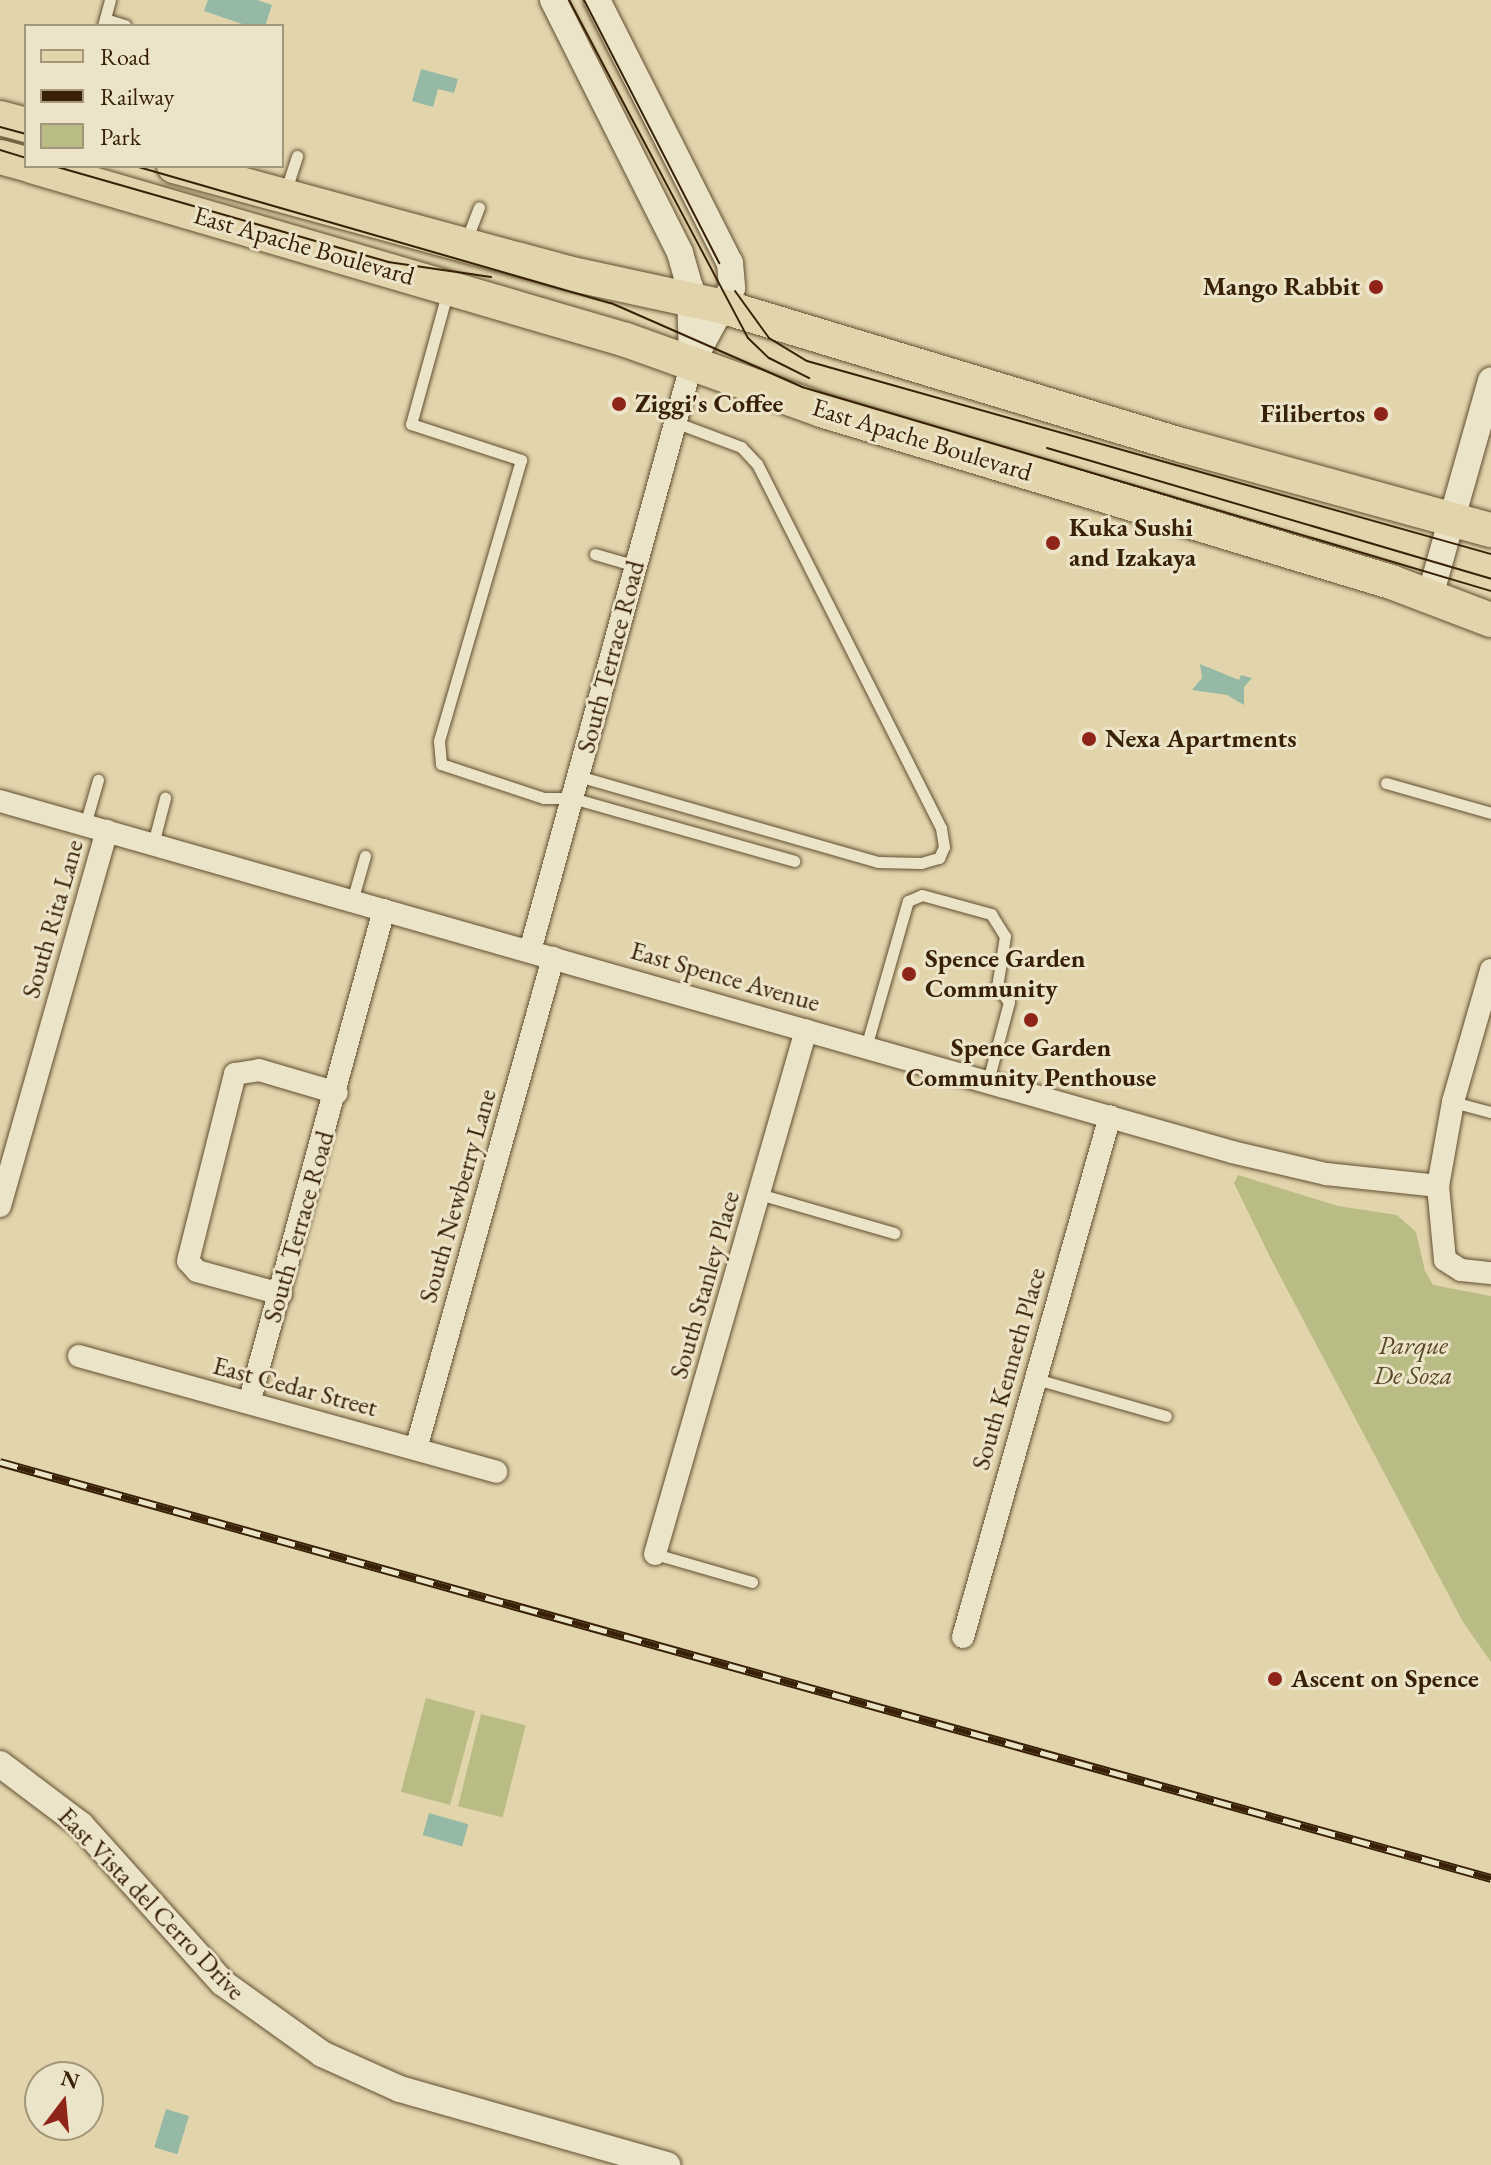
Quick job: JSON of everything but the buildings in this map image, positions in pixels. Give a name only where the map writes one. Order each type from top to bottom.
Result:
[{"type":"main road","points":[[0,118],[24,124]]},
{"type":"main road","name":"East Apache Boulevard","points":[[0,157],[24,164]]},
{"type":"main road","name":"East Apache Boulevard","points":[[39,168],[692,362],[821,410],[1430,596],[1491,620]]},
{"type":"main road","name":"East Apache Boulevard","points":[[183,168],[262,185],[464,246],[708,303],[1185,446],[1491,530]]},
{"type":"main road","points":[[257,233],[262,185]]},
{"type":"street","name":"South Terrace Road","points":[[553,0],[708,303]]},
{"type":"street","name":"South Terrace Road","points":[[530,951],[708,303],[732,288],[730,263],[597,0]]},
{"type":"street","points":[[1430,596],[1491,380]]},
{"type":"street","name":"East Spence Avenue","points":[[0,801],[1279,1164],[1438,1186]]},
{"type":"street","name":"South Rita Lane","points":[[0,1206],[107,831]]},
{"type":"street","name":"South Terrace Road","points":[[249,1403],[337,1093],[384,910]]},
{"type":"street","name":"South Newberry Lane","points":[[416,1449],[553,958]]},
{"type":"street","points":[[1491,970],[1453,1102],[1438,1186],[1450,1266],[1491,1273]]},
{"type":"street","name":"South Stanley Place","points":[[655,1554],[806,1030]]},
{"type":"street","points":[[281,1294],[197,1271],[188,1261],[235,1074],[259,1070],[337,1093]]},
{"type":"street","name":"South Kenneth Place","points":[[963,1637],[1110,1116]]},
{"type":"street","name":"East Cedar Street","points":[[79,1356],[496,1472]]},
{"type":"street","name":"East Vista del Cerro Drive","points":[[0,1764],[91,1834],[223,1983],[322,2054],[400,2089],[667,2165]]},
{"type":"lane","points":[[104,22],[110,0]]},
{"type":"lane","points":[[284,167],[297,156]]},
{"type":"lane","points":[[262,185],[283,168]]},
{"type":"lane","points":[[464,246],[479,207]]},
{"type":"lane","points":[[449,288],[411,424],[521,460],[439,741],[441,764],[544,798],[572,798],[794,861]]},
{"type":"lane","points":[[578,776],[878,862],[921,863],[939,858],[944,847],[934,814],[757,464],[722,437],[677,423]]},
{"type":"lane","points":[[595,554],[636,566]]},
{"type":"lane","points":[[85,825],[98,780]]},
{"type":"lane","points":[[1386,783],[1491,813]]},
{"type":"lane","points":[[153,844],[165,798]]},
{"type":"lane","points":[[352,901],[365,856]]},
{"type":"lane","points":[[866,1047],[908,901],[922,895],[991,914],[1005,936],[997,987],[1009,1002],[988,1081]]},
{"type":"lane","points":[[1453,1102],[1491,1112]]},
{"type":"lane","points":[[759,1194],[894,1233]]},
{"type":"lane","points":[[1036,1379],[1166,1416]]},
{"type":"lane","points":[[655,1554],[752,1582]]},
{"type":"green space","name":"Parque De Soza","points":[[1238,1175],[1338,1206],[1397,1215],[1416,1232],[1425,1271],[1433,1285],[1491,1296],[1491,1662],[1463,1622],[1270,1257],[1234,1183]]},
{"type":"green space","points":[[426,1698],[475,1711],[450,1805],[401,1792]]},
{"type":"green space","points":[[481,1714],[526,1725],[503,1817],[458,1806]]},
{"type":"shaded area","points":[[208,0],[257,0],[272,5],[266,24],[242,24],[204,11]]},
{"type":"shaded area","points":[[421,69],[458,79],[454,93],[438,89],[433,107],[412,101]]},
{"type":"shaded area","points":[[1200,664],[1239,680],[1241,675],[1252,678],[1244,687],[1244,705],[1227,695],[1192,690],[1202,678]]},
{"type":"shaded area","points":[[429,1813],[468,1824],[462,1846],[423,1835]]},
{"type":"shaded area","points":[[166,2109],[189,2116],[177,2154],[154,2147]]},
{"type":"tram line","points":[[569,0],[748,338],[769,358],[809,378]]},
{"type":"tram line","points":[[584,0],[719,263]]},
{"type":"tram line","points":[[0,127],[24,133]]},
{"type":"tram line","points":[[0,150],[24,157]]},
{"type":"tram line","points":[[61,168],[388,262],[491,277]]},
{"type":"tram line","points":[[142,168],[611,303],[802,387],[1491,591]]},
{"type":"tram line","points":[[735,291],[769,338],[807,361],[1491,554]]},
{"type":"tram line","points":[[1047,448],[1491,579]]},
{"type":"railway","points":[[0,1462],[1491,1878]]},
{"type":"place","name":"Mango Rabbit","points":[[1376,287]]},
{"type":"place","name":"Ziggi's Coffee","points":[[619,404]]},
{"type":"place","name":"Filibertos","points":[[1381,414]]},
{"type":"place","name":"Kuka Sushi and Izakaya","points":[[1053,543]]},
{"type":"place","name":"Nexa Apartments","points":[[1089,739]]},
{"type":"place","name":"Spence Garden Community","points":[[909,974]]},
{"type":"place","name":"Spence Garden Community Penthouse","points":[[1031,1020]]},
{"type":"place","name":"Ascent on Spence","points":[[1275,1679]]}]
